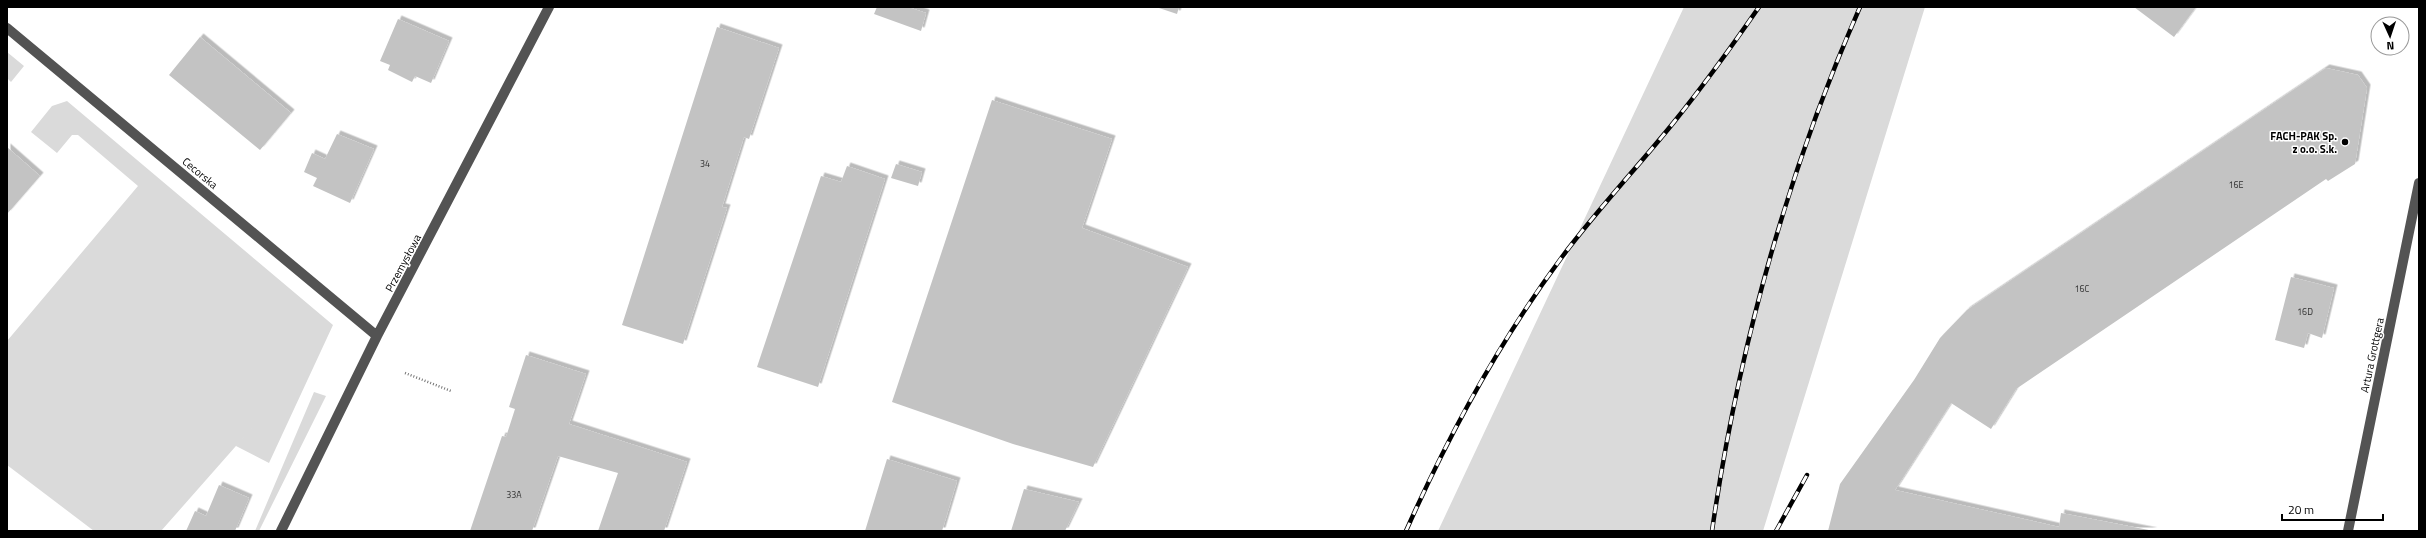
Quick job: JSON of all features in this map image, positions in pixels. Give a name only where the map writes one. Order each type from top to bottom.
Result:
[{"type":"street","name":"Przemysłowa","points":[[281,531],[377,336],[549,7]]},
{"type":"street","name":"Cecorska","points":[[7,28],[377,336]]},
{"type":"street","name":"Artura Grottgera","points":[[2348,531],[2419,183]]},
{"type":"path","points":[[405,373],[451,390]]},
{"type":"shaded area","points":[[1684,7],[1925,7],[1763,531],[1438,531]]},
{"type":"shaded area","points":[[7,52],[24,66],[11,82],[7,78]]},
{"type":"shaded area","points":[[67,101],[333,325],[269,463],[236,446],[161,531],[94,531],[7,465],[7,341],[138,186],[78,135],[72,135],[57,153],[31,132],[52,106]]},
{"type":"shaded area","points":[[314,392],[326,396],[259,531],[255,531]]},
{"type":"building","points":[[877,7],[908,7],[926,13],[921,31],[874,14]]},
{"type":"building","points":[[1156,7],[1179,7],[1177,14]]},
{"type":"building","points":[[2134,7],[2196,7],[2174,37]]},
{"type":"building","points":[[398,19],[449,41],[431,83],[415,76],[412,82],[388,70],[390,65],[380,61]]},
{"type":"building","points":[[717,27],[779,48],[749,139],[744,137],[722,207],[727,208],[683,344],[622,325]]},
{"type":"building","points":[[200,37],[291,113],[260,150],[169,75]]},
{"type":"building","points":[[2326,68],[2358,75],[2367,88],[2355,164],[2328,181],[2326,179],[2016,389],[1991,429],[1951,403],[1895,490],[2059,527],[2061,513],[2154,531],[1828,531],[1840,484],[1914,380],[1940,338],[1967,310]]},
{"type":"building","points":[[992,100],[1112,139],[1082,228],[1188,267],[1093,467],[1013,444],[892,402]]},
{"type":"building","points":[[337,134],[374,149],[350,203],[313,186],[317,178],[304,172],[312,153],[325,159]]},
{"type":"building","points":[[7,147],[40,176],[7,214]]},
{"type":"building","points":[[896,164],[922,172],[918,186],[891,178]]},
{"type":"building","points":[[847,166],[885,179],[818,387],[757,367],[821,176],[841,182]]},
{"type":"building","points":[[2291,277],[2334,288],[2322,338],[2308,333],[2304,348],[2275,340]]},
{"type":"building","points":[[526,355],[586,374],[569,424],[687,462],[664,531],[598,531],[618,473],[558,456],[532,531],[470,531],[502,436],[506,437],[515,409],[509,407]]},
{"type":"building","points":[[887,459],[957,481],[942,531],[865,531]]},
{"type":"building","points":[[219,485],[249,498],[235,531],[186,531],[195,511],[206,516]]},
{"type":"building","points":[[1024,489],[1079,502],[1065,531],[1011,531]]},
{"type":"railway","points":[[1406,531],[1422,495],[1476,390],[1496,355],[1539,289],[1589,223],[1685,108],[1718,65],[1759,7]]},
{"type":"railway","points":[[1712,531],[1736,397],[1768,264],[1810,134],[1860,7]]},
{"type":"railway","points":[[1776,531],[1807,475]]},
{"type":"place","name":"FACH-PAK Sp. z o.o. S.k.","points":[[2345,142]]}]
